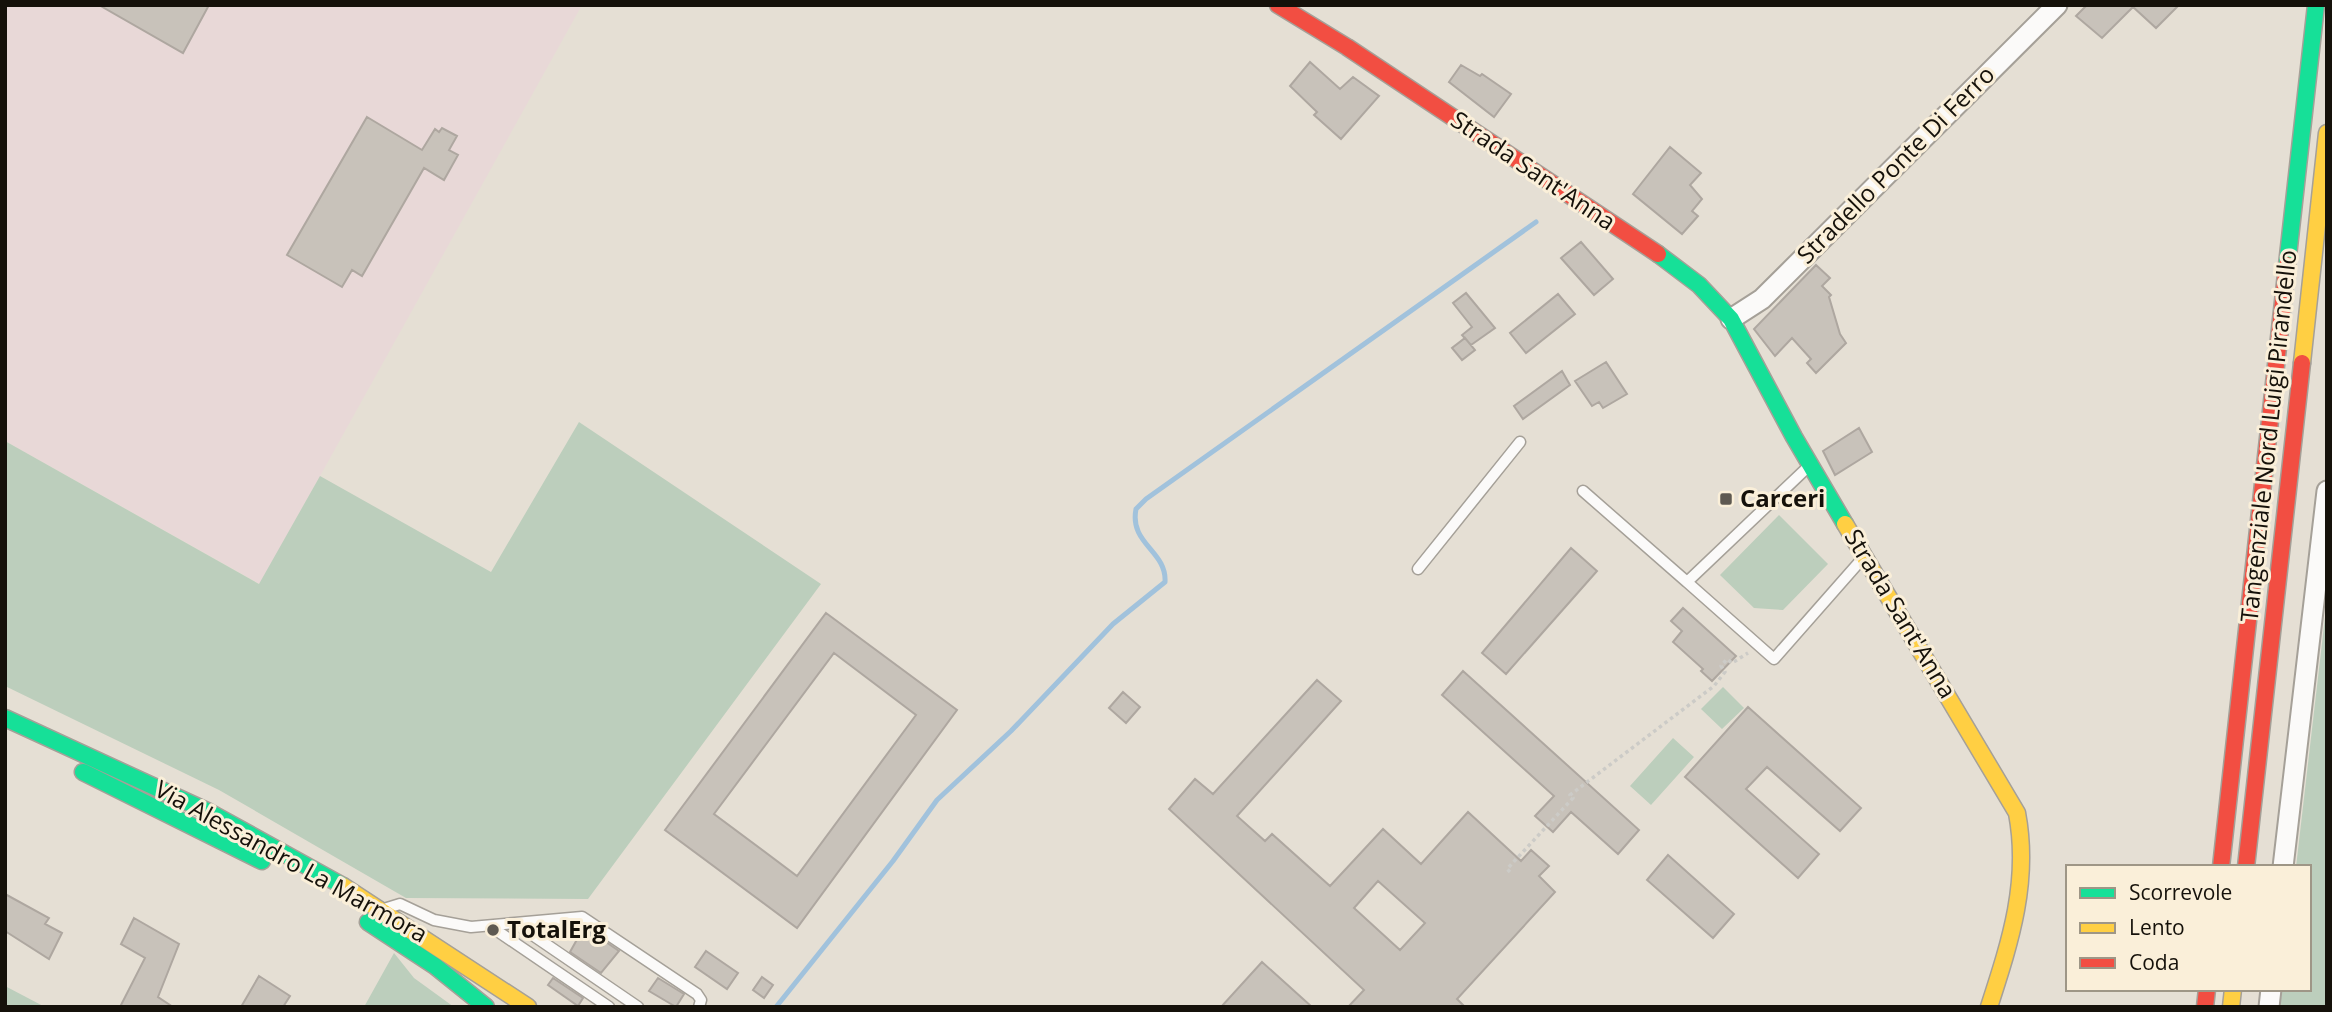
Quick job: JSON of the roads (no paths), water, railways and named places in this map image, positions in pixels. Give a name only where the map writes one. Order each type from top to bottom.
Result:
[{"type":"main road","name":"Strada Sant'Anna","points":[[1278,5],[1348,47],[1676,266],[1699,285],[1731,319],[1810,464],[2012,802],[2024,840],[2022,893],[1989,1007]]},
{"type":"main road","name":"Tangenziale Nord Luigi Pirandello","points":[[2221,865],[2316,5]]},
{"type":"main road","name":"Tangenziale Nord Luigi Pirandello","points":[[2246,865],[2327,133]]},
{"type":"main road","name":"Via Alessandro La Marmora","points":[[5,718],[222,819],[381,909],[464,960],[527,1007]]},
{"type":"main road","name":"Via Alessandro La Marmora","points":[[28,747],[172,814],[287,874]]},
{"type":"main road","name":"Via Alessandro La Marmora","points":[[353,913],[435,966],[486,1007]]},
{"type":"street","name":"Stradello Ponte Di Ferro","points":[[1731,319],[1762,299],[2057,5]]},
{"type":"street","points":[[2283,865],[2327,491]]},
{"type":"lane","points":[[1418,569],[1520,442]]},
{"type":"lane","points":[[1687,582],[1810,464]]},
{"type":"lane","points":[[1583,491],[1774,659],[1865,556]]},
{"type":"lane","points":[[381,909],[400,904],[434,920],[471,927],[582,917],[697,994],[701,1000],[699,1007]]},
{"type":"lane","points":[[515,923],[638,1007]]},
{"type":"lane","points":[[490,926],[608,1007]]},
{"type":"waterway","points":[[776,1007],[893,861],[937,800],[1011,731],[1113,624],[1165,582],[1160,562],[1138,531],[1136,509],[1146,499],[1536,222]]},
{"type":"place","name":"Carceri","points":[[1726,499]]},
{"type":"place","name":"TotalErg","points":[[493,930]]}]
